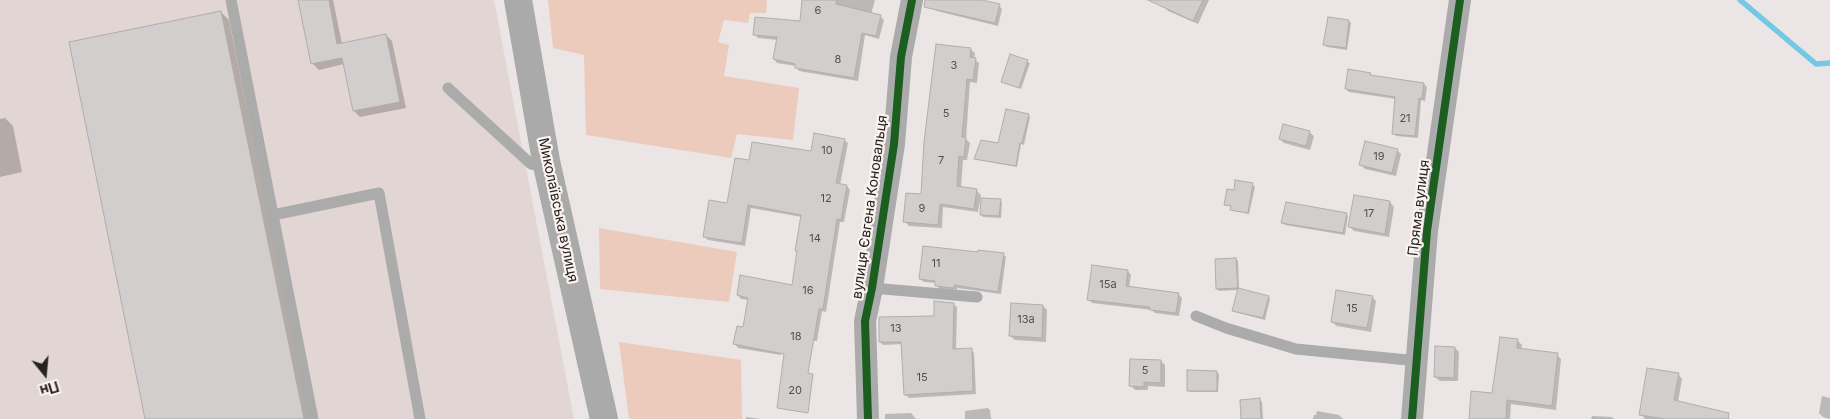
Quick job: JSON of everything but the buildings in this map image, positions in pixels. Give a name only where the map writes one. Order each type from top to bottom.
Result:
[{"type":"main road","name":"Миколаївська вулиця","points":[[518,0],[547,167],[604,419]]},
{"type":"street","name":"вулиця Євгена Коновальця","points":[[868,419],[865,322],[894,144],[902,57],[912,0]]},
{"type":"street","name":"Пряма вулиця","points":[[1412,419],[1427,231],[1460,0]]},
{"type":"lane","points":[[231,0],[313,419]]},
{"type":"lane","points":[[448,88],[532,164],[547,167]]},
{"type":"lane","points":[[273,215],[379,194],[420,419]]},
{"type":"lane","points":[[872,288],[977,297]]},
{"type":"lane","points":[[1196,316],[1226,328],[1296,349],[1418,361]]},
{"type":"shaded area","points":[[0,0],[494,0],[574,419],[0,419]]},
{"type":"shaded area","points":[[548,0],[767,0],[766,13],[750,13],[748,23],[724,20],[718,42],[729,45],[724,76],[799,88],[793,140],[737,134],[731,158],[586,135],[584,55],[553,48]]},
{"type":"shaded area","points":[[599,228],[737,252],[729,302],[600,289]]},
{"type":"shaded area","points":[[619,342],[741,360],[742,419],[629,419]]},
{"type":"waterway","points":[[1740,0],[1816,64],[1830,63]]},
{"type":"cycle path","points":[[868,419],[865,321],[872,288],[894,144],[901,57],[912,0]]},
{"type":"cycle path","points":[[1412,419],[1427,231],[1460,0]]}]
